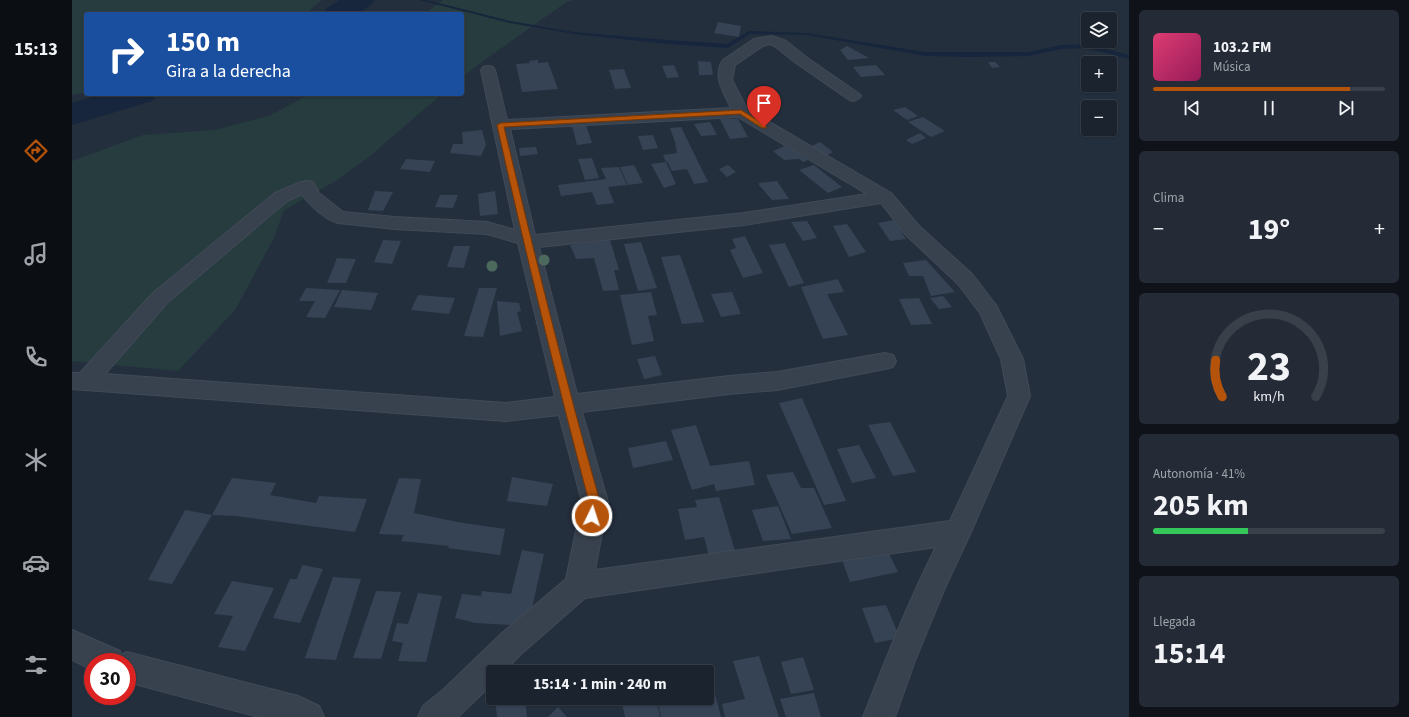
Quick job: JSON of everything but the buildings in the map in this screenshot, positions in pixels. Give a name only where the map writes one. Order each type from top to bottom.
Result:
[{"type":"street","points":[[853,96],[801,60],[781,44],[772,40],[759,42],[728,63],[725,80],[741,112],[885,197],[912,230],[965,279],[989,310],[1012,359],[1019,396],[958,532],[932,584],[901,658],[879,717]]},
{"type":"street","points":[[488,70],[527,239],[568,404],[595,502],[578,586]]},
{"type":"street","points":[[501,125],[741,112]]},
{"type":"street","points":[[79,382],[160,298],[281,196],[307,186],[312,196],[338,217],[395,223],[487,228],[535,242],[744,218],[885,197]]},
{"type":"street","points":[[79,382],[506,412],[777,381],[885,361]]},
{"type":"street","points":[[434,717],[455,700],[511,644],[578,586],[958,532]]},
{"type":"street","points":[[72,645],[89,653]]},
{"type":"street","points":[[136,669],[298,712],[308,717]]},
{"type":"green space","points":[[72,0],[322,0],[307,12],[84,12],[84,92],[72,95]]},
{"type":"green space","points":[[443,0],[573,0],[565,3],[464,75],[464,12],[427,12]]},
{"type":"green space","points":[[306,96],[440,96],[370,156],[334,182],[284,210],[274,238],[235,310],[178,371],[72,361],[72,161],[143,135],[215,130],[269,116]]},
{"type":"waterway","points":[[341,12],[360,0]]},
{"type":"waterway","points":[[421,0],[510,22],[574,33],[668,42],[728,46],[749,32],[807,34],[925,54],[1029,54],[1061,47],[1087,46],[1129,57]]},
{"type":"waterway","points":[[72,114],[133,96]]},
{"type":"route","points":[[592,516],[595,502],[568,404],[527,239],[501,125],[741,112],[764,127]]}]
